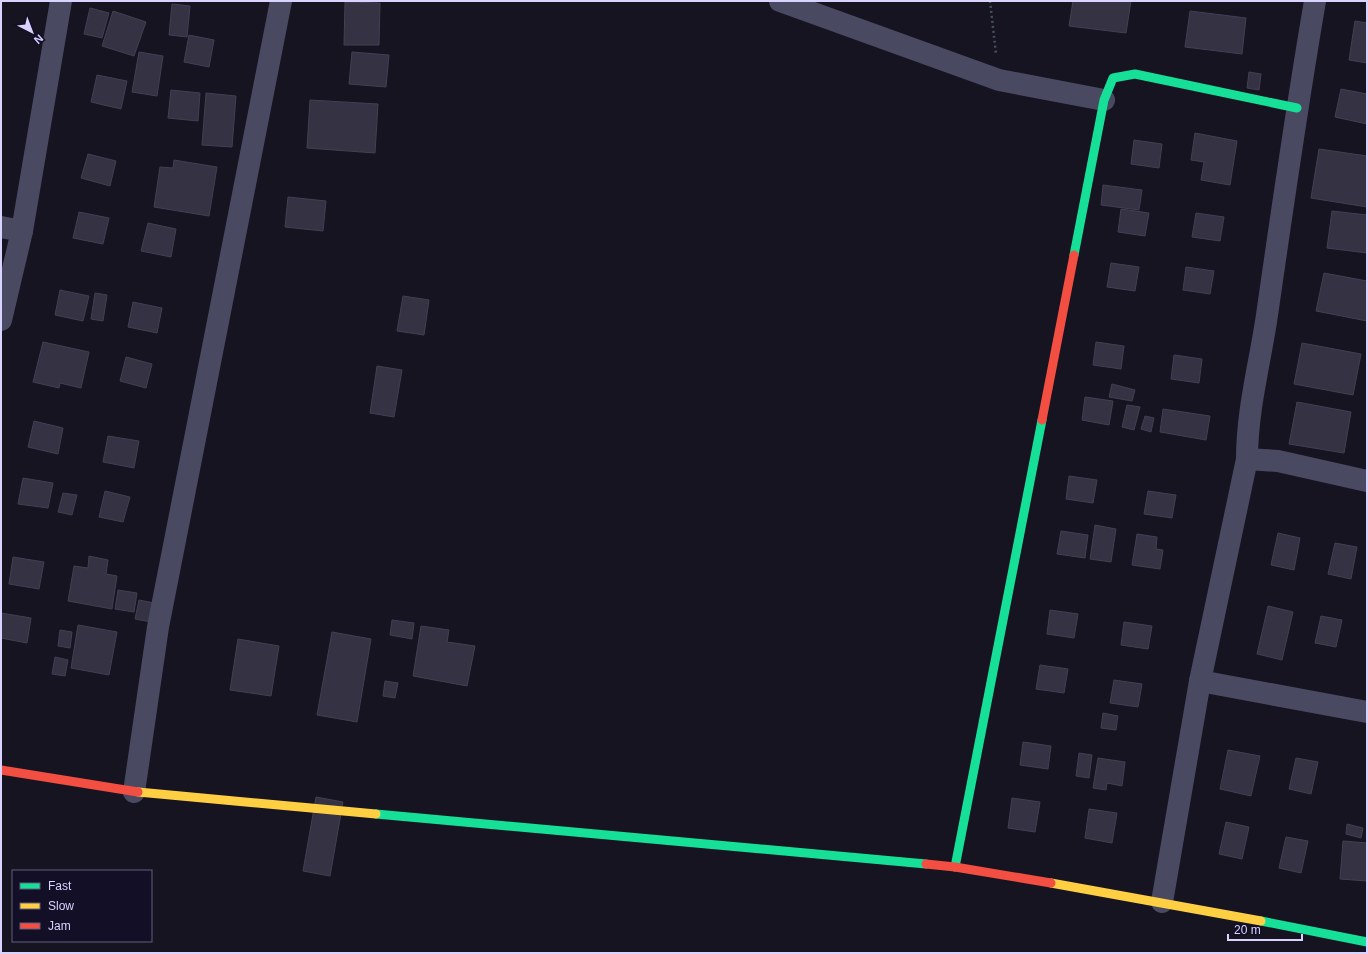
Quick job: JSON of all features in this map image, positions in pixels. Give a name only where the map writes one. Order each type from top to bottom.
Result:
[{"type":"street","points":[[1,320],[22,230],[61,1]]},
{"type":"street","points":[[134,792],[158,627],[281,1]]},
{"type":"street","points":[[780,1],[999,80],[1104,100]]},
{"type":"street","points":[[1162,902],[1200,681],[1247,459],[1247,430],[1264,339],[1297,108],[1315,1]]},
{"type":"street","points":[[955,867],[1104,100],[1114,78],[1134,74],[1297,108]]},
{"type":"street","points":[[1,227],[22,230]]},
{"type":"street","points":[[1247,459],[1278,461],[1367,481]]},
{"type":"street","points":[[1200,681],[1367,712]]},
{"type":"street","points":[[1,770],[134,792],[955,867],[1162,902],[1367,942]]},
{"type":"path","points":[[990,1],[999,80]]},
{"type":"building","points":[[1073,1],[1131,1],[1126,33],[1069,26]]},
{"type":"building","points":[[345,2],[380,3],[379,45],[344,45]]},
{"type":"building","points":[[172,4],[190,6],[187,37],[169,35]]},
{"type":"building","points":[[90,8],[109,13],[102,38],[84,34]]},
{"type":"building","points":[[113,11],[146,22],[134,56],[102,46]]},
{"type":"building","points":[[1190,11],[1246,18],[1242,54],[1185,47]]},
{"type":"building","points":[[1355,21],[1367,23],[1367,63],[1349,60]]},
{"type":"building","points":[[189,35],[214,40],[209,67],[184,62]]},
{"type":"building","points":[[139,52],[163,56],[157,96],[132,92]]},
{"type":"building","points":[[352,52],[389,55],[386,87],[349,84]]},
{"type":"building","points":[[1249,72],[1261,74],[1259,90],[1247,88]]},
{"type":"building","points":[[97,75],[127,81],[121,109],[91,102]]},
{"type":"building","points":[[1341,89],[1367,94],[1367,124],[1335,117]]},
{"type":"building","points":[[171,90],[200,93],[198,121],[168,118]]},
{"type":"building","points":[[206,93],[236,96],[232,147],[202,145]]},
{"type":"building","points":[[310,100],[378,104],[375,153],[307,148]]},
{"type":"building","points":[[1195,133],[1237,141],[1230,185],[1201,180],[1204,162],[1191,160]]},
{"type":"building","points":[[1134,140],[1162,144],[1159,168],[1131,164]]},
{"type":"building","points":[[1319,149],[1367,156],[1367,207],[1311,198]]},
{"type":"building","points":[[88,154],[116,161],[110,186],[81,178]]},
{"type":"building","points":[[174,160],[217,167],[209,216],[154,207],[160,167],[173,168]]},
{"type":"building","points":[[1103,185],[1142,190],[1139,210],[1101,205]]},
{"type":"building","points":[[288,197],[326,201],[323,231],[285,227]]},
{"type":"building","points":[[1121,209],[1149,213],[1145,236],[1118,232]]},
{"type":"building","points":[[1332,211],[1367,215],[1367,253],[1327,248]]},
{"type":"building","points":[[79,212],[109,218],[103,244],[73,238]]},
{"type":"building","points":[[1196,213],[1224,217],[1220,241],[1192,237]]},
{"type":"building","points":[[148,223],[176,229],[171,257],[141,251]]},
{"type":"building","points":[[1111,263],[1139,267],[1135,291],[1107,287]]},
{"type":"building","points":[[1186,267],[1214,271],[1210,294],[1183,290]]},
{"type":"building","points":[[1324,273],[1367,281],[1367,321],[1316,311]]},
{"type":"building","points":[[60,290],[89,296],[83,321],[55,315]]},
{"type":"building","points":[[95,293],[107,295],[103,321],[91,319]]},
{"type":"building","points":[[403,296],[429,300],[424,335],[397,331]]},
{"type":"building","points":[[133,302],[162,308],[157,333],[128,327]]},
{"type":"building","points":[[43,342],[89,352],[81,388],[60,383],[59,388],[33,382]]},
{"type":"building","points":[[1096,342],[1124,346],[1121,369],[1093,365]]},
{"type":"building","points":[[1302,343],[1361,354],[1353,395],[1294,384]]},
{"type":"building","points":[[1174,355],[1202,359],[1199,383],[1171,379]]},
{"type":"building","points":[[126,357],[152,364],[146,388],[120,381]]},
{"type":"building","points":[[377,366],[402,370],[394,417],[370,413]]},
{"type":"building","points":[[1112,384],[1135,390],[1132,401],[1109,397]]},
{"type":"building","points":[[1085,397],[1113,401],[1109,425],[1082,420]]},
{"type":"building","points":[[1297,402],[1351,412],[1344,453],[1289,444]]},
{"type":"building","points":[[1127,405],[1140,407],[1134,430],[1122,427]]},
{"type":"building","points":[[1163,409],[1210,416],[1206,440],[1160,432]]},
{"type":"building","points":[[1145,416],[1154,418],[1151,432],[1141,429]]},
{"type":"building","points":[[34,421],[63,428],[58,454],[28,447]]},
{"type":"building","points":[[108,436],[139,441],[134,468],[103,462]]},
{"type":"building","points":[[1069,476],[1097,480],[1093,503],[1066,499]]},
{"type":"building","points":[[23,478],[53,483],[48,508],[18,504]]},
{"type":"building","points":[[105,491],[130,497],[123,522],[99,517]]},
{"type":"building","points":[[1148,491],[1176,495],[1172,518],[1144,514]]},
{"type":"building","points":[[63,493],[77,495],[72,515],[58,512]]},
{"type":"building","points":[[1095,525],[1116,529],[1111,562],[1090,559]]},
{"type":"building","points":[[1061,531],[1088,535],[1085,558],[1057,554]]},
{"type":"building","points":[[1278,533],[1300,538],[1294,570],[1271,565]]},
{"type":"building","points":[[1137,534],[1157,537],[1156,549],[1163,550],[1160,569],[1132,565]]},
{"type":"building","points":[[1335,543],[1357,547],[1351,579],[1328,574]]},
{"type":"building","points":[[89,556],[108,560],[106,574],[117,576],[112,609],[68,601],[74,566],[88,568]]},
{"type":"building","points":[[13,557],[44,562],[39,589],[9,584]]},
{"type":"building","points":[[118,590],[137,593],[134,612],[115,609]]},
{"type":"building","points":[[139,600],[154,603],[151,622],[135,619]]},
{"type":"building","points":[[1268,606],[1293,612],[1282,660],[1257,654]]},
{"type":"building","points":[[1050,610],[1078,614],[1074,638],[1047,634]]},
{"type":"building","points":[[1,613],[31,618],[27,643],[1,638]]},
{"type":"building","points":[[1321,616],[1342,620],[1336,647],[1315,643]]},
{"type":"building","points":[[392,620],[414,623],[412,639],[390,635]]},
{"type":"building","points":[[1124,622],[1152,626],[1148,649],[1121,645]]},
{"type":"building","points":[[78,625],[117,632],[109,675],[71,668]]},
{"type":"building","points":[[421,626],[449,630],[447,642],[475,646],[467,686],[413,676]]},
{"type":"building","points":[[60,630],[72,632],[70,648],[58,646]]},
{"type":"building","points":[[332,632],[371,639],[357,722],[317,715]]},
{"type":"building","points":[[238,639],[279,646],[271,696],[230,690]]},
{"type":"building","points":[[55,657],[68,660],[65,676],[52,674]]},
{"type":"building","points":[[1040,665],[1068,669],[1064,693],[1036,689]]},
{"type":"building","points":[[1114,680],[1142,684],[1138,707],[1110,703]]},
{"type":"building","points":[[385,681],[398,683],[395,698],[383,696]]},
{"type":"building","points":[[1103,713],[1118,716],[1116,730],[1101,728]]},
{"type":"building","points":[[1023,742],[1051,746],[1048,769],[1020,765]]},
{"type":"building","points":[[1228,750],[1260,756],[1251,796],[1220,789]]},
{"type":"building","points":[[1079,753],[1092,755],[1089,778],[1076,776]]},
{"type":"building","points":[[1098,758],[1125,762],[1122,786],[1107,783],[1106,790],[1093,788]]},
{"type":"building","points":[[1296,758],[1318,762],[1311,794],[1289,789]]},
{"type":"building","points":[[316,797],[343,802],[330,876],[303,871]]},
{"type":"building","points":[[1012,798],[1040,802],[1035,832],[1008,828]]},
{"type":"building","points":[[1089,809],[1117,813],[1112,843],[1085,838]]},
{"type":"building","points":[[1226,822],[1249,827],[1242,859],[1219,854]]},
{"type":"building","points":[[1347,824],[1363,828],[1361,838],[1346,834]]},
{"type":"building","points":[[1286,837],[1308,841],[1301,873],[1279,868]]},
{"type":"building","points":[[1343,841],[1367,843],[1367,881],[1340,879]]},
{"type":"traffic: fast","points":[[1074,255],[1104,100],[1113,78],[1135,74],[1297,108]]},
{"type":"traffic: fast","points":[[955,867],[1042,420]]},
{"type":"traffic: fast","points":[[376,814],[926,864]]},
{"type":"traffic: fast","points":[[1261,921],[1367,942]]},
{"type":"traffic: slow","points":[[138,792],[376,814]]},
{"type":"traffic: slow","points":[[1051,883],[1261,921]]},
{"type":"traffic: jam","points":[[1042,420],[1074,255]]},
{"type":"traffic: jam","points":[[1,770],[138,792]]},
{"type":"traffic: jam","points":[[926,864],[955,867],[1051,883]]}]
